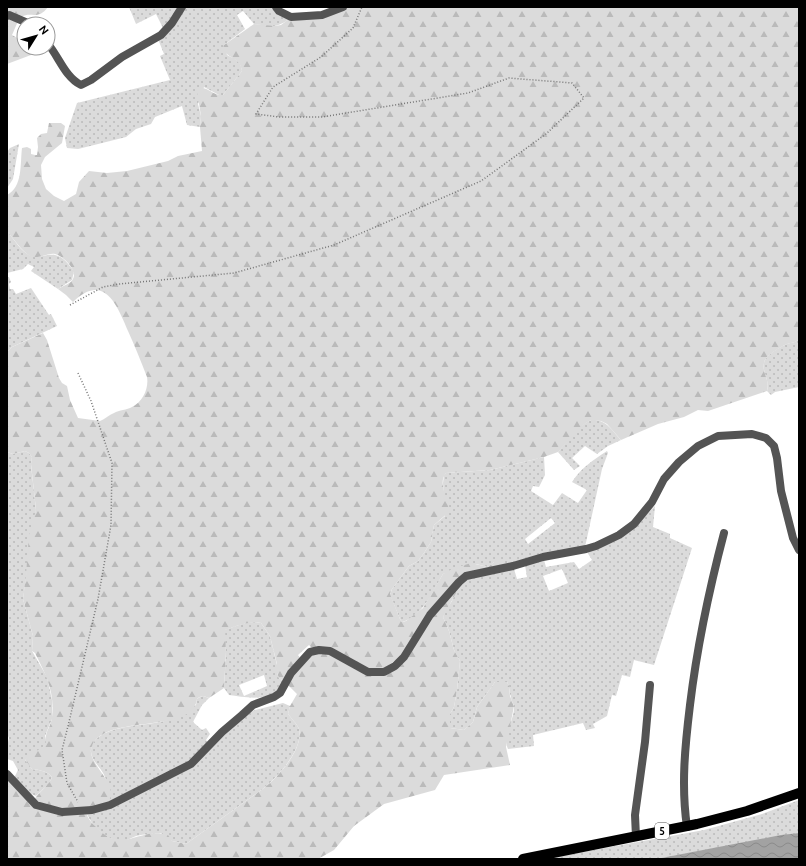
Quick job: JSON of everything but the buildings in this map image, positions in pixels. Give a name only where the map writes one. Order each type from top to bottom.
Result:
[{"type":"main road","name":"5","points":[[523,859],[687,826],[747,811],[799,794]]},
{"type":"street","points":[[56,56],[66,72],[75,82],[81,85],[91,80],[122,57],[161,35],[172,24],[182,7]]},
{"type":"street","points":[[276,7],[279,11],[291,17],[322,15],[343,7]]},
{"type":"street","points":[[7,774],[36,805],[62,812],[92,810],[110,806],[191,764],[222,732],[253,705],[274,698],[280,693],[291,673],[310,652],[319,650],[330,651],[368,672],[384,672],[395,666],[404,657],[430,615],[458,582],[466,576],[513,566],[542,557],[591,548],[619,535],[634,524],[652,502],[664,479],[679,462],[698,446],[718,436],[752,434],[766,438],[774,446],[782,491],[793,538],[799,550]]},
{"type":"street","points":[[687,826],[684,803],[685,743],[691,691],[702,624],[724,532]]},
{"type":"street","points":[[636,837],[635,815],[650,684]]},
{"type":"path","points":[[70,305],[88,294],[119,284],[234,273],[334,245],[481,181],[546,134],[584,98],[572,83],[509,78],[468,93],[322,117],[279,117],[256,114],[273,87],[321,57],[353,28],[362,7]]},
{"type":"path","points":[[78,373],[91,401],[112,463],[111,525],[98,599],[70,722],[62,750],[67,783],[84,811]]},
{"type":"green space","points":[[7,7],[48,7],[41,14],[16,16],[16,25],[12,35],[16,37],[16,56],[28,56],[7,64]]},
{"type":"green space","points":[[129,7],[179,7],[164,30],[156,14],[136,24]]},
{"type":"green space","points":[[184,7],[273,7],[289,19],[276,26],[269,26],[254,24],[243,11],[237,15],[245,29],[224,45],[227,55],[239,63],[242,71],[223,95],[219,95],[204,87],[198,104],[201,116],[200,127],[187,125],[182,106],[155,117],[151,124],[136,129],[126,137],[78,149],[67,148],[65,138],[77,103],[170,80],[160,56],[164,54],[158,39]]},
{"type":"green space","points":[[350,7],[799,7],[799,339],[796,342],[785,345],[776,350],[765,360],[764,370],[768,383],[767,391],[708,411],[698,410],[684,417],[658,424],[621,440],[607,424],[601,421],[591,420],[581,427],[558,452],[544,457],[490,470],[446,473],[443,487],[449,512],[434,525],[431,542],[424,553],[418,561],[409,566],[390,594],[402,622],[406,621],[423,608],[443,574],[452,569],[471,563],[488,567],[499,560],[504,564],[519,562],[467,574],[456,582],[427,615],[400,657],[383,669],[374,670],[365,668],[330,649],[313,649],[309,645],[298,655],[300,658],[284,681],[279,678],[277,673],[277,664],[270,636],[261,623],[247,623],[225,630],[226,652],[224,688],[209,698],[203,696],[198,698],[192,710],[181,717],[113,730],[100,736],[92,746],[92,758],[108,783],[111,796],[108,804],[86,811],[88,818],[96,827],[106,835],[115,839],[123,840],[158,833],[168,835],[172,841],[186,844],[264,788],[283,770],[289,762],[298,745],[300,737],[298,727],[288,714],[290,706],[297,694],[287,684],[295,671],[306,659],[318,652],[325,652],[337,656],[369,674],[380,675],[389,672],[405,659],[431,619],[455,589],[456,593],[443,617],[449,631],[454,650],[460,661],[454,707],[450,714],[450,728],[464,730],[473,722],[477,707],[495,682],[507,682],[514,706],[506,747],[510,765],[444,775],[435,790],[384,804],[354,826],[334,850],[318,859],[7,859],[7,776],[15,788],[24,796],[34,800],[49,782],[52,777],[48,773],[32,769],[25,760],[46,744],[46,736],[51,721],[53,708],[49,684],[35,653],[32,651],[33,636],[23,599],[29,535],[36,510],[31,464],[32,457],[25,451],[13,454],[7,452],[7,352],[12,347],[43,333],[47,340],[59,378],[62,383],[67,386],[70,400],[78,418],[100,421],[116,412],[128,409],[139,402],[147,386],[147,377],[136,348],[114,302],[101,291],[93,290],[84,294],[73,302],[58,289],[68,284],[73,279],[74,275],[69,264],[62,257],[55,254],[33,257],[26,254],[7,231],[7,195],[16,187],[18,181],[21,168],[22,148],[27,147],[31,149],[31,154],[37,155],[37,138],[41,134],[47,133],[49,123],[61,123],[65,126],[62,143],[45,157],[41,165],[42,179],[46,189],[54,196],[64,201],[76,194],[79,182],[89,171],[107,173],[127,171],[168,161],[178,156],[202,151],[200,127],[201,116],[197,92],[200,88],[203,88],[223,95],[242,71],[239,63],[225,53],[223,49],[224,45],[254,24],[275,26],[281,25],[289,19],[322,18]]},
{"type":"green space","points":[[19,144],[13,179],[7,188],[7,152],[10,148]]},
{"type":"green space","points":[[7,231],[21,248],[31,256],[39,257],[54,255],[61,258],[74,271],[72,280],[58,289],[31,271],[34,267],[28,264],[23,269],[7,273]]},
{"type":"green space","points":[[7,277],[9,277],[11,282],[9,284],[10,289],[13,289],[16,294],[31,288],[49,315],[51,314],[57,326],[12,347],[7,352]]},
{"type":"green space","points":[[799,339],[799,387],[775,392],[771,395],[767,391],[768,383],[764,370],[765,360],[776,350]]},
{"type":"green space","points":[[591,420],[605,423],[621,440],[608,446],[597,454],[585,446],[572,458],[580,466],[574,470],[558,452],[581,426]]},
{"type":"green space","points":[[25,451],[32,457],[31,465],[36,510],[23,599],[33,636],[32,651],[47,677],[52,700],[52,719],[45,736],[47,744],[25,760],[32,769],[46,772],[52,777],[48,784],[36,796],[27,792],[14,778],[18,770],[13,761],[7,759],[7,742],[9,738],[7,734],[7,452],[13,454]]},
{"type":"green space","points":[[607,451],[608,453],[602,469],[585,547],[504,564],[494,562],[488,567],[476,564],[443,574],[422,609],[409,619],[402,622],[390,595],[392,589],[409,566],[418,561],[424,553],[431,542],[434,525],[445,516],[443,483],[444,475],[446,473],[490,470],[544,457],[545,475],[539,487],[533,486],[531,491],[553,505],[562,493],[578,503],[587,490],[572,482],[584,468]],"holes":[[[551,518],[555,523],[528,544],[525,539]]]},
{"type":"green space","points":[[655,506],[653,527],[670,534],[670,538],[692,548],[654,665],[634,660],[630,677],[622,675],[616,696],[612,695],[607,716],[593,724],[595,728],[586,730],[583,723],[533,735],[534,746],[508,749],[507,739],[514,706],[507,682],[495,682],[477,707],[473,722],[464,730],[450,728],[450,714],[454,707],[460,661],[454,650],[449,631],[443,617],[452,601],[455,589],[466,579],[514,569],[517,579],[527,577],[525,565],[544,560],[546,567],[574,562],[579,569],[592,560],[587,552],[635,526]],"holes":[[[562,569],[568,583],[549,591],[543,576]]]},
{"type":"green space","points":[[254,622],[261,623],[270,636],[277,665],[277,673],[279,678],[284,681],[279,689],[268,696],[255,698],[229,695],[224,688],[226,652],[224,630]],"holes":[[[264,675],[267,686],[244,696],[239,685]]]},
{"type":"green space","points":[[203,696],[209,698],[202,705],[193,722],[202,730],[206,728],[210,734],[206,740],[208,743],[192,761],[108,804],[105,777],[91,754],[94,742],[110,731],[169,719],[196,705],[197,699]]},
{"type":"green space","points":[[283,703],[290,706],[288,714],[299,729],[300,737],[298,745],[289,762],[264,788],[186,844],[172,841],[161,833],[139,835],[121,841],[114,840],[103,834],[93,825],[87,814],[167,780],[243,716],[255,710]]},
{"type":"green space","points":[[799,800],[799,833],[656,859],[544,859],[704,830],[762,814]]},
{"type":"water","points":[[799,833],[799,859],[656,859],[781,835]]}]
